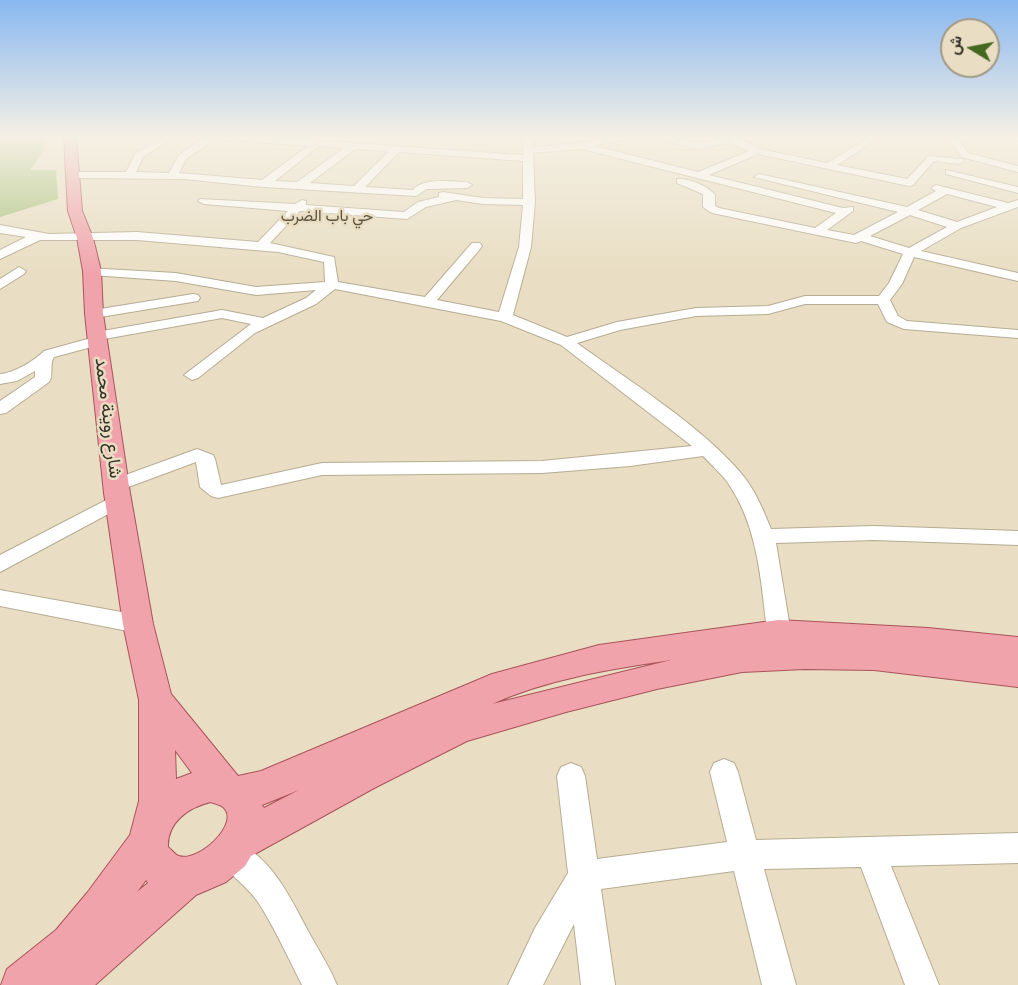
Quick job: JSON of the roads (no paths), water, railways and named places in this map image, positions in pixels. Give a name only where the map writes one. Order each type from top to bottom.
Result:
[{"type":"main road","name":"شارع روينة محمد","points":[[73,182],[75,211],[86,238],[92,271],[96,330],[117,493],[138,624],[156,700]]},
{"type":"main road","points":[[23,985],[71,945],[102,908],[149,836],[159,815],[169,803],[183,794],[212,785],[230,791],[263,788],[504,684],[599,658],[781,644],[928,640],[1018,650]]},
{"type":"main road","points":[[156,700],[158,801],[149,836],[151,857],[158,868],[171,875],[186,877],[203,873],[220,864],[236,847],[363,775],[459,728],[566,698],[742,659],[781,644],[1018,674]]},
{"type":"main road","points":[[156,700],[230,791],[243,803],[246,815],[245,828],[236,847]]},
{"type":"main road","points":[[62,985],[186,877]]},
{"type":"street","points":[[240,182],[456,196],[483,201],[529,202]]},
{"type":"street","points":[[300,186],[305,182]]},
{"type":"street","points":[[357,189],[364,182]]},
{"type":"street","points":[[505,317],[525,247],[529,182]]},
{"type":"street","points":[[681,182],[707,192],[710,195],[708,205],[712,209],[856,239],[947,190]]},
{"type":"street","points":[[726,182],[843,211]]},
{"type":"street","points":[[781,182],[909,211],[957,226]]},
{"type":"street","points":[[848,182],[846,184],[881,196]]},
{"type":"street","points":[[904,182],[1012,204]]},
{"type":"street","points":[[932,188],[939,182]]},
{"type":"street","points":[[988,182],[1018,190]]},
{"type":"street","points":[[817,232],[843,211],[909,183]]},
{"type":"street","points":[[416,194],[421,187],[467,185]]},
{"type":"street","points":[[261,246],[319,187]]},
{"type":"street","points":[[204,201],[407,216],[422,204],[456,196]]},
{"type":"street","points":[[307,199],[396,203]]},
{"type":"street","points":[[883,300],[895,284],[910,252],[957,226],[1012,204]]},
{"type":"street","points":[[832,219],[873,229]]},
{"type":"street","points":[[0,229],[37,237],[159,237],[261,246],[309,254],[330,260],[332,285]]},
{"type":"street","points":[[0,255],[37,237]]},
{"type":"street","points":[[860,237],[910,252],[1018,277]]},
{"type":"street","points":[[428,302],[476,246]]},
{"type":"street","points":[[0,285],[20,271]]},
{"type":"street","points":[[92,271],[176,277],[256,291],[332,285],[386,293],[505,317],[566,342],[666,416],[707,450],[734,477],[752,506],[764,537],[781,644]]},
{"type":"street","points":[[192,375],[263,323],[311,301],[332,285]]},
{"type":"street","points":[[0,379],[12,378],[44,360],[51,352],[96,330],[193,298]]},
{"type":"street","points":[[566,342],[617,326],[696,312],[768,310],[805,300],[883,300]]},
{"type":"street","points":[[883,300],[892,319],[904,325],[1018,334]]},
{"type":"street","points":[[96,330],[222,314],[263,323]]},
{"type":"street","points":[[0,409],[43,379],[44,360]]},
{"type":"street","points":[[0,564],[117,493],[197,455],[206,459],[210,487],[218,492],[322,469],[542,467],[630,460],[707,450]]},
{"type":"street","points":[[764,537],[874,533],[1018,538]]},
{"type":"street","points":[[0,598],[138,624]]},
{"type":"street","points":[[724,772],[779,985]]},
{"type":"street","points":[[571,776],[598,985]]},
{"type":"street","points":[[236,847],[271,894],[320,985]]},
{"type":"street","points":[[584,876],[746,855],[870,850],[1018,848]]},
{"type":"street","points":[[870,850],[922,985]]},
{"type":"street","points":[[525,985],[547,940],[584,876]]},
{"type":"district","name":"حي باب الضرب","points":[[327,216]]}]
